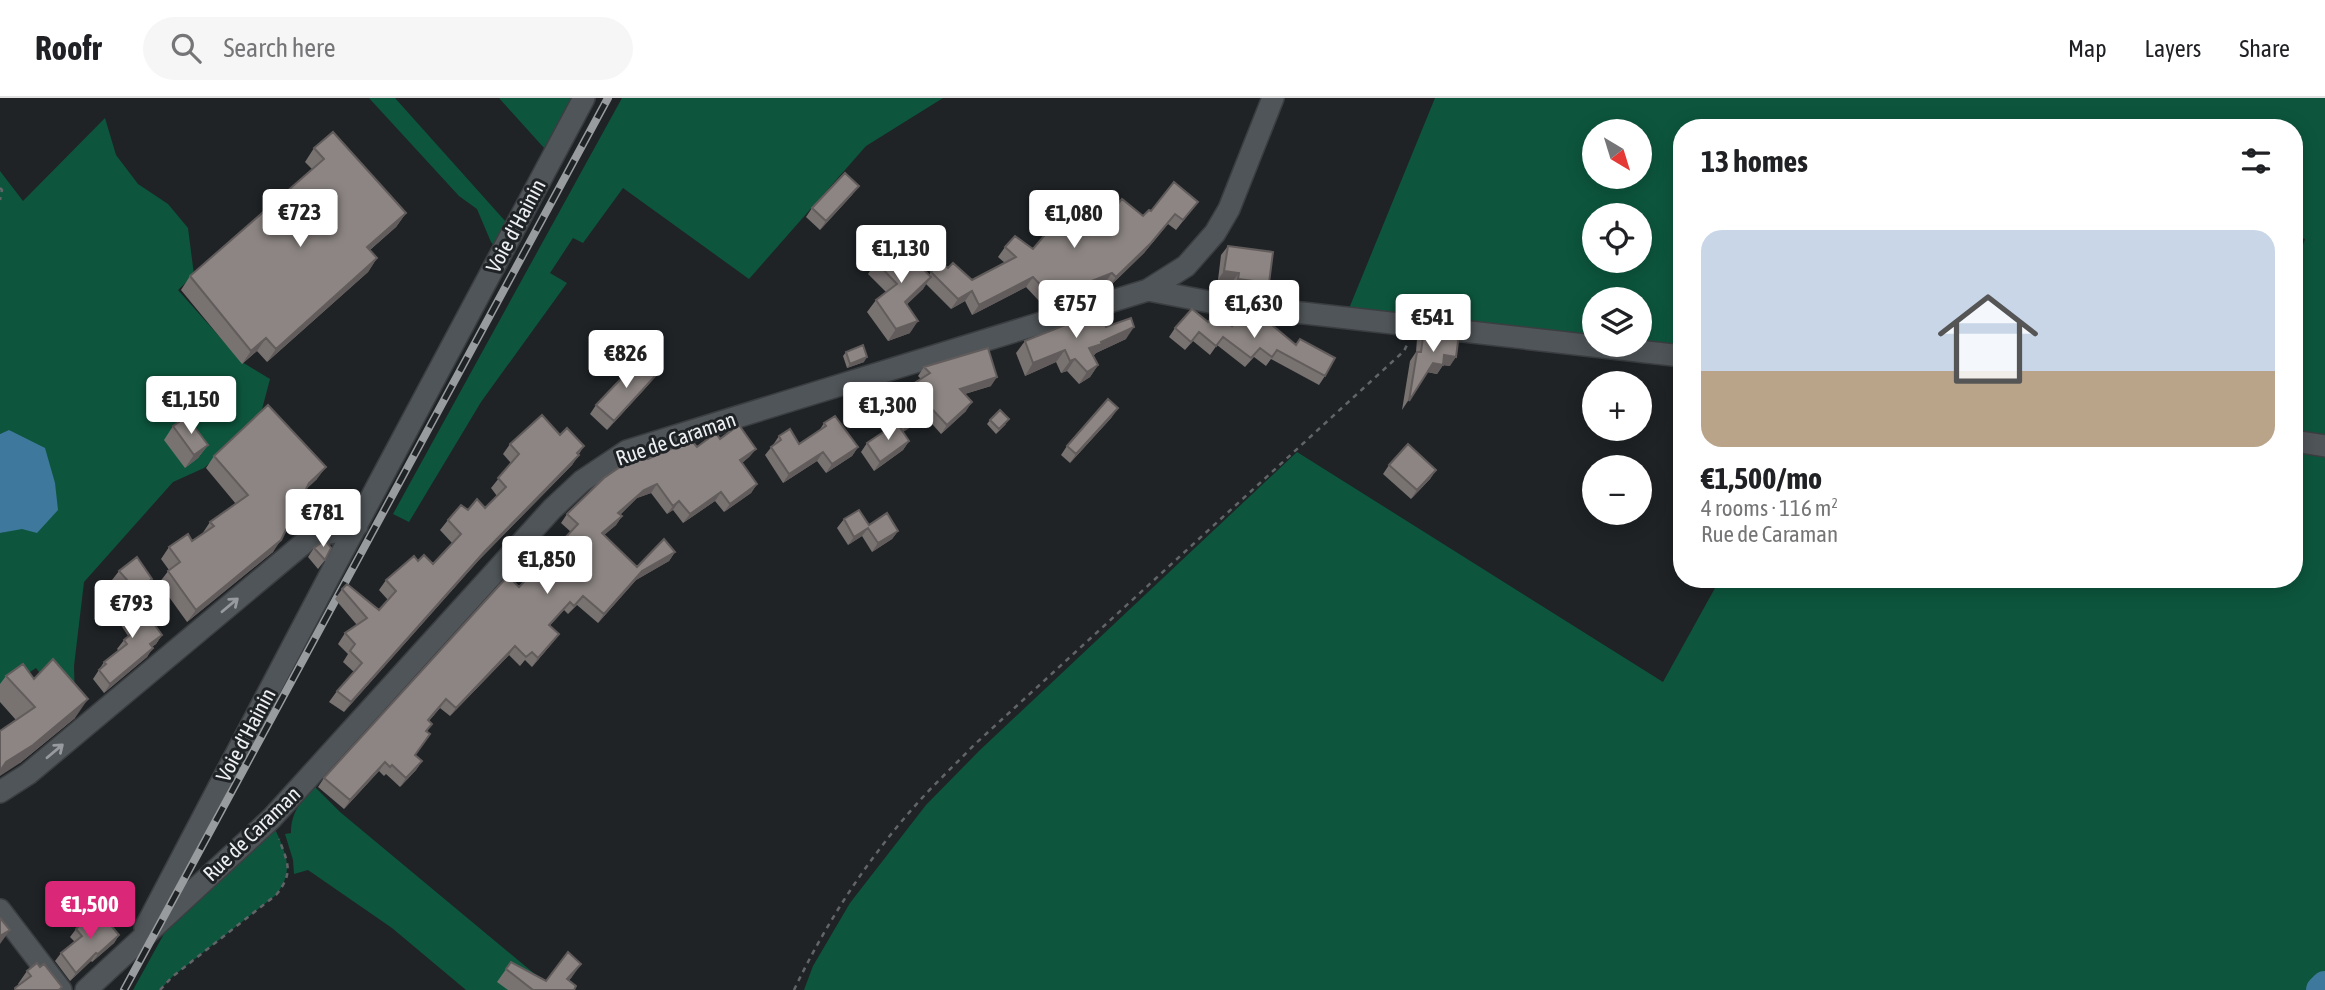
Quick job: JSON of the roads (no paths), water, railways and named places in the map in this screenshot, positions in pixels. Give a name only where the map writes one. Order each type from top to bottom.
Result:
[{"type":"street","name":"Voie d'Hainin","points":[[136,945],[584,98]]},
{"type":"street","name":"Rue de Caraman","points":[[86,990],[271,819],[552,509],[582,481],[627,451],[1148,290],[1172,277],[1215,233],[1228,209],[1273,98]]},
{"type":"street","points":[[1148,290],[1214,303],[1673,355]]},
{"type":"street","points":[[2303,442],[2325,446]]},
{"type":"street","points":[[0,792],[28,774],[310,538],[357,526]]},
{"type":"street","points":[[0,910],[61,990]]},
{"type":"water","points":[[9,430],[45,448],[55,483],[58,510],[37,533],[22,529],[0,533],[0,434]]},
{"type":"waterway","points":[[2321,990],[2325,986]]},
{"type":"railway","points":[[124,990],[608,98]]}]
